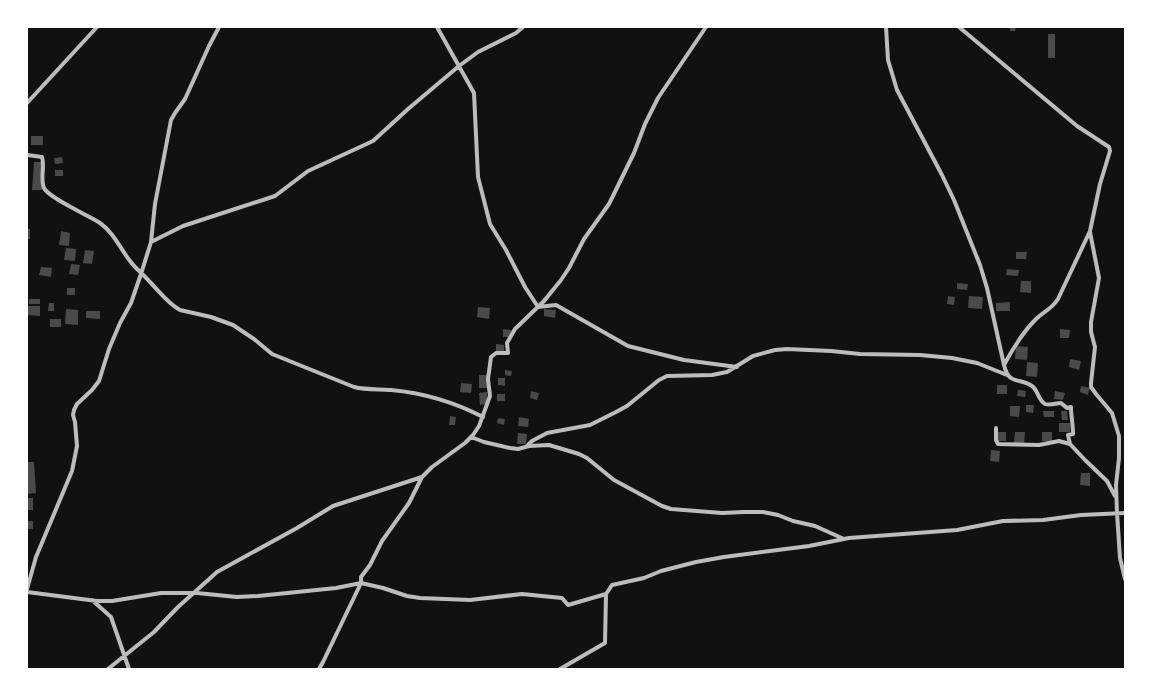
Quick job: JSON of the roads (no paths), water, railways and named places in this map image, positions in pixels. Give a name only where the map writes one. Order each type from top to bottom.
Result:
[{"type":"street","points":[[27,103],[97,27]]},
{"type":"street","points":[[27,589],[36,557],[76,458],[77,446],[73,415],[74,410],[77,404],[99,381],[109,349],[120,323],[131,303],[142,274],[151,242],[155,204],[171,120],[185,99],[219,27]]},
{"type":"street","points":[[437,27],[474,93],[478,177],[490,224],[506,250],[525,288],[538,307]]},
{"type":"street","points":[[151,242],[183,226],[275,196],[308,171],[373,141],[459,66],[478,52],[516,33],[523,27]]},
{"type":"street","points":[[319,669],[361,583],[361,577],[370,565],[382,540],[405,510],[422,477],[432,467],[471,437],[479,426],[490,396],[488,378],[491,357],[496,353],[508,353],[507,343],[515,329],[538,307],[561,280],[569,268],[584,239],[609,204],[634,153],[645,124],[658,98],[706,27]]},
{"type":"street","points":[[886,27],[888,60],[897,90],[954,200],[980,265],[987,288],[1004,365],[1008,375],[1011,379],[1032,386],[1046,404],[1061,403],[1066,408],[1071,407],[1073,434],[1068,435],[1070,444]]},
{"type":"street","points":[[959,27],[1077,126],[1109,147],[1110,151],[1100,184],[1090,231],[1058,299],[1053,306],[1037,318],[1032,324],[1012,350],[1004,365]]},
{"type":"street","points":[[27,155],[42,157],[43,184],[47,191],[64,203],[100,223],[111,232],[129,260],[150,281],[161,296],[180,310],[216,318],[233,325],[254,339],[265,350],[281,358],[354,387],[366,390],[390,390],[438,398],[470,410],[483,417]]},
{"type":"street","points":[[1090,231],[1099,278],[1091,322],[1091,332],[1095,347],[1090,383],[1096,394],[1112,413],[1119,436],[1119,458],[1116,485],[1117,513],[1120,558],[1125,579]]},
{"type":"street","points":[[538,307],[556,305],[628,346],[684,360],[737,367]]},
{"type":"street","points":[[527,446],[532,441],[547,434],[590,425],[616,412],[627,406],[659,380],[667,376],[712,375],[726,372],[737,367],[753,356],[787,349],[860,354],[920,355],[952,358],[977,362],[1008,375]]},
{"type":"street","points":[[996,428],[996,443],[998,444],[1043,445],[1054,441],[1060,441],[1070,444],[1107,481],[1117,500]]},
{"type":"street","points":[[471,437],[484,442],[510,448],[541,444],[549,445],[583,456],[614,480],[662,506],[671,509],[722,513],[763,512],[815,526],[844,539]]},
{"type":"street","points":[[108,669],[154,632],[178,607],[217,572],[297,528],[333,506],[422,477]]},
{"type":"street","points":[[560,669],[605,643],[606,594],[612,585],[644,578],[662,571],[696,562],[724,557],[809,546],[866,536],[957,530],[1004,521],[1044,520],[1081,515],[1125,513]]},
{"type":"street","points":[[27,592],[91,600],[112,601],[162,593],[193,593],[237,597],[258,596],[336,588],[361,583],[420,598],[470,600],[531,594],[562,598],[568,605],[606,594]]},
{"type":"street","points":[[91,600],[111,617],[129,669]]}]
